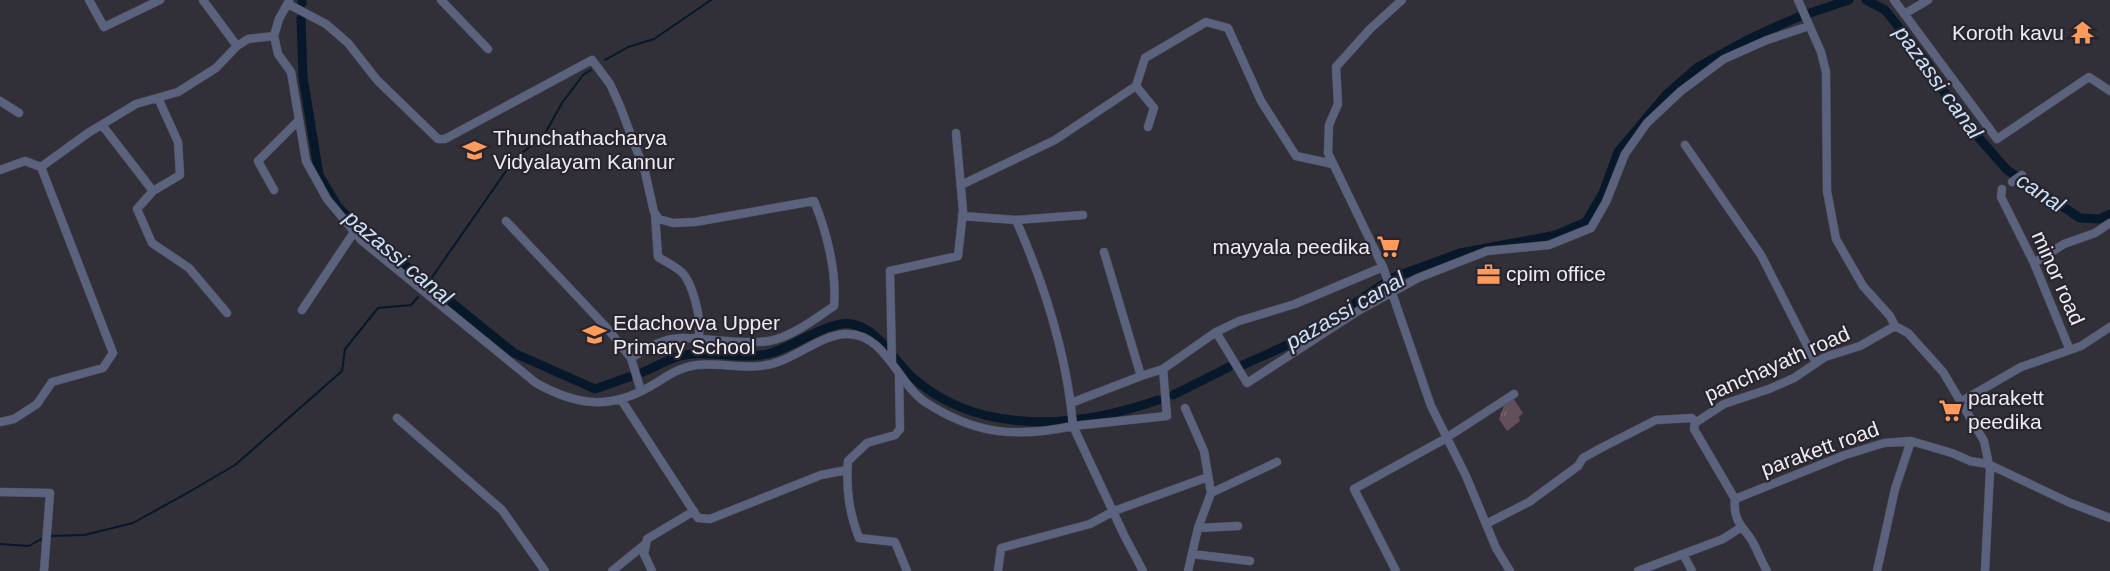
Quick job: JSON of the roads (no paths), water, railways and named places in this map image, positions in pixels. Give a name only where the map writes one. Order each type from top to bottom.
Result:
[{"type":"street","points":[[89,0],[104,27],[160,0]]},
{"type":"street","points":[[203,0],[237,46]]},
{"type":"street","points":[[441,0],[488,49]]},
{"type":"street","points":[[1402,0],[1370,28],[1336,67],[1338,104],[1329,125],[1328,153],[1364,222],[1384,270],[1431,406],[1448,437],[1486,524],[1510,571]]},
{"type":"street","points":[[1799,0],[1821,52],[1826,72],[1827,191],[1836,239],[1863,286],[1890,316],[1895,326],[1908,333],[1943,372],[1962,400],[1984,441],[1990,470],[1985,571]]},
{"type":"street","points":[[1894,0],[1906,13],[1917,32],[1997,139],[2088,77],[2110,91]]},
{"type":"street","points":[[1906,13],[1928,0]]},
{"type":"street","points":[[697,341],[700,334],[700,316],[685,275],[658,257],[654,212],[645,172],[610,84],[592,60],[445,139],[438,139],[377,80],[348,43],[326,24],[289,2],[279,19],[274,36],[278,54],[291,72],[306,161],[327,199],[354,232],[404,277],[536,383],[567,398],[585,402],[622,401],[675,370],[698,365],[760,367],[777,363],[843,334],[857,334],[872,341],[892,362],[899,375],[924,401],[984,430],[1006,434],[1037,434],[1073,426],[1167,416],[1163,369]]},
{"type":"street","points":[[1216,332],[1247,383],[1391,292],[1449,264],[1487,251],[1549,245],[1591,228],[1606,202],[1625,154],[1647,123],[1672,99],[1724,59],[1806,19]]},
{"type":"street","points":[[961,185],[1055,140],[1136,86],[1145,58],[1206,22],[1228,28],[1261,101],[1296,156],[1333,164]]},
{"type":"street","points":[[41,167],[136,104],[178,92],[216,68],[237,46],[248,39],[274,36]]},
{"type":"street","points":[[1136,86],[1154,108],[1148,127]]},
{"type":"street","points":[[158,98],[178,142],[180,176],[153,191],[137,209],[152,243],[189,268],[227,313]]},
{"type":"street","points":[[0,101],[19,113]]},
{"type":"street","points":[[274,190],[258,161],[298,120]]},
{"type":"street","points":[[102,125],[153,191]]},
{"type":"street","points":[[892,362],[890,271],[958,256],[962,216],[956,133]]},
{"type":"street","points":[[1685,145],[1761,255],[1816,363]]},
{"type":"street","points":[[0,170],[25,160],[41,167],[113,353],[103,368],[52,382],[37,404],[14,419],[0,422]]},
{"type":"street","points":[[2012,182],[2022,175]]},
{"type":"street","name":"minor road","points":[[2002,189],[2001,197],[2034,263],[2069,348]]},
{"type":"street","points":[[631,358],[654,344],[681,338],[697,341],[771,341],[809,322],[834,306],[835,290],[819,212],[814,201],[673,223],[659,219],[654,212]]},
{"type":"street","points":[[962,216],[1016,220],[1083,214]]},
{"type":"street","points":[[1016,220],[1050,306],[1071,403],[1073,426],[1124,536],[1143,571]]},
{"type":"street","points":[[506,221],[607,328],[631,358],[640,391]]},
{"type":"street","points":[[2034,263],[2064,244],[2095,233],[2110,224]]},
{"type":"street","points":[[302,310],[354,232]]},
{"type":"street","points":[[1104,252],[1141,376]]},
{"type":"street","points":[[1071,403],[1163,369],[1216,332],[1239,321],[1295,304],[1384,270]]},
{"type":"street","name":"panchayath road","points":[[1767,571],[1751,539],[1740,528],[1734,507],[1735,499],[1694,429],[1695,423],[1724,404],[1794,378],[1816,363],[1867,343],[1895,326]]},
{"type":"street","points":[[1962,400],[2021,367],[2081,345],[2110,327]]},
{"type":"street","points":[[899,375],[900,429],[894,435],[867,443],[848,461],[846,491],[849,513],[859,538],[895,542],[907,571]]},
{"type":"street","points":[[1396,571],[1354,489],[1448,437],[1514,394]]},
{"type":"street","points":[[622,401],[699,519],[710,519],[821,475],[847,470]]},
{"type":"street","points":[[1185,408],[1204,451],[1211,493],[1198,528],[1188,571]]},
{"type":"street","points":[[1486,524],[1529,502],[1578,466],[1587,455],[1650,423],[1684,417],[1692,418],[1695,423]]},
{"type":"street","points":[[397,418],[502,510],[545,571]]},
{"type":"street","points":[[1877,571],[1895,489],[1911,441]]},
{"type":"street","name":"parakett road","points":[[1735,499],[1845,455],[1884,443],[1911,441],[1970,461],[1988,464],[2068,502],[2110,518]]},
{"type":"street","points":[[1211,493],[1277,462]]},
{"type":"street","points":[[998,571],[1001,548],[1090,524],[1114,511],[1208,477]]},
{"type":"street","points":[[0,492],[50,493],[44,571]]},
{"type":"street","points":[[612,571],[644,545],[647,539],[694,511]]},
{"type":"street","points":[[1198,528],[1238,526]]},
{"type":"street","points":[[1638,571],[1723,539],[1740,528]]},
{"type":"street","points":[[644,545],[644,554],[652,571]]},
{"type":"street","points":[[1192,554],[1250,561]]},
{"type":"street","points":[[1683,554],[1692,571]]},
{"type":"waterway","points":[[605,60],[628,47],[654,39],[711,0]]},
{"type":"waterway","name":"pazassi canal","points":[[1243,365],[1307,336],[1392,278],[1460,253],[1556,235],[1586,222],[1603,193],[1618,152],[1666,95],[1698,67],[1751,38],[1798,17],[1849,0]]},
{"type":"waterway","name":"pazassi canal","points":[[1866,0],[1885,10],[1928,64],[1942,89],[1972,130],[2007,170],[2080,218],[2099,219],[2110,214]]},
{"type":"waterway","name":"pazassi canal","points":[[301,18],[303,77],[319,175],[338,207],[357,226],[514,353],[595,389],[629,377]]},
{"type":"waterway","points":[[430,280],[515,158],[543,137],[562,103],[583,75],[591,70]]},
{"type":"waterway","points":[[48,536],[84,535],[133,523],[235,465],[342,371],[345,349],[378,308],[411,305],[418,297]]},
{"type":"waterway","name":"pazassi canal","points":[[643,372],[685,355],[750,356],[771,353],[823,329],[852,324],[870,332],[912,377],[939,396],[968,410],[998,418],[1030,422],[1063,421],[1096,417],[1158,400]]},
{"type":"waterway","name":"pazassi canal","points":[[1173,395],[1229,367]]},
{"type":"waterway","points":[[0,544],[29,546],[43,538]]},
{"type":"place","name":"Koroth kavu","points":[[2082,33]]},
{"type":"place","name":"Thunchathacharya Vidyalayam Kannur","points":[[475,150]]},
{"type":"place","name":"mayyala peedika","points":[[1388,247]]},
{"type":"place","name":"cpim office","points":[[1488,274]]},
{"type":"place","name":"Edachovva Upper Primary School","points":[[595,335]]},
{"type":"place","name":"parakett peedika","points":[[1950,410]]},
{"type":"water label","name":"canal","points":[[2041,192]]}]
